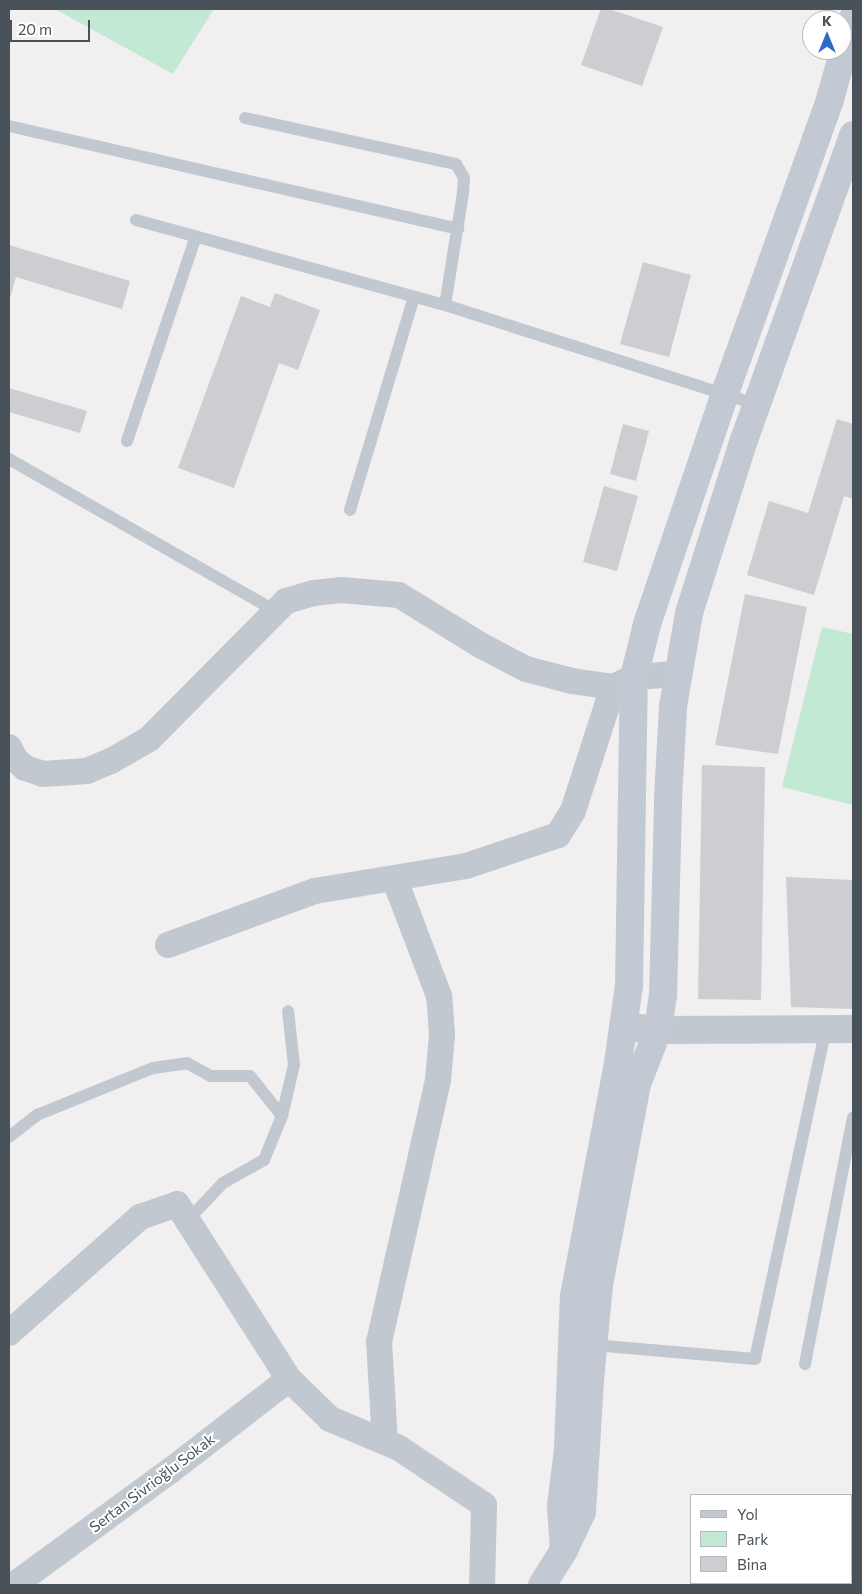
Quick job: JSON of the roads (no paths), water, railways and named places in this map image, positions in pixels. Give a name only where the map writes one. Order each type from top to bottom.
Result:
[{"type":"main road","points":[[564,1550],[561,1506],[568,1449],[574,1296],[629,986],[623,682],[647,624],[725,393],[830,99],[853,18]]},
{"type":"main road","points":[[542,1585],[564,1550],[582,1512],[593,1345],[599,1285],[637,1084],[658,1030],[663,996],[668,800],[673,706],[689,613],[756,404],[853,135]]},
{"type":"street","points":[[9,747],[15,759],[25,768],[43,774],[87,771],[111,761],[149,739],[286,601],[314,593],[341,590],[398,595],[482,646],[526,668],[572,682],[623,682],[677,674]]},
{"type":"street","points":[[168,945],[315,891],[395,880],[466,866],[558,835],[573,811],[623,682]]},
{"type":"street","points":[[385,1442],[379,1342],[438,1080],[442,1035],[440,996],[395,880]]},
{"type":"street","points":[[623,1026],[658,1030],[853,1029]]},
{"type":"street","points":[[9,1333],[140,1217],[177,1204],[289,1379],[330,1419],[399,1448],[484,1506],[482,1585]]},
{"type":"street","name":"Sertan Sivrioğlu Sokak","points":[[14,1585],[170,1471],[289,1379]]},
{"type":"lane","points":[[245,118],[456,164],[464,178],[458,229],[445,305]]},
{"type":"lane","points":[[9,126],[458,229]]},
{"type":"lane","points":[[136,220],[445,305],[756,404]]},
{"type":"lane","points":[[127,441],[196,236]]},
{"type":"lane","points":[[350,510],[414,296]]},
{"type":"lane","points":[[9,458],[276,611]]},
{"type":"lane","points":[[188,1220],[223,1183],[264,1160],[282,1116],[294,1065],[288,1012]]},
{"type":"lane","points":[[593,1345],[755,1359],[826,1029]]},
{"type":"lane","points":[[9,1137],[37,1115],[153,1068],[186,1063],[210,1076],[250,1076],[282,1116]]},
{"type":"lane","points":[[805,1364],[853,1118]]}]
